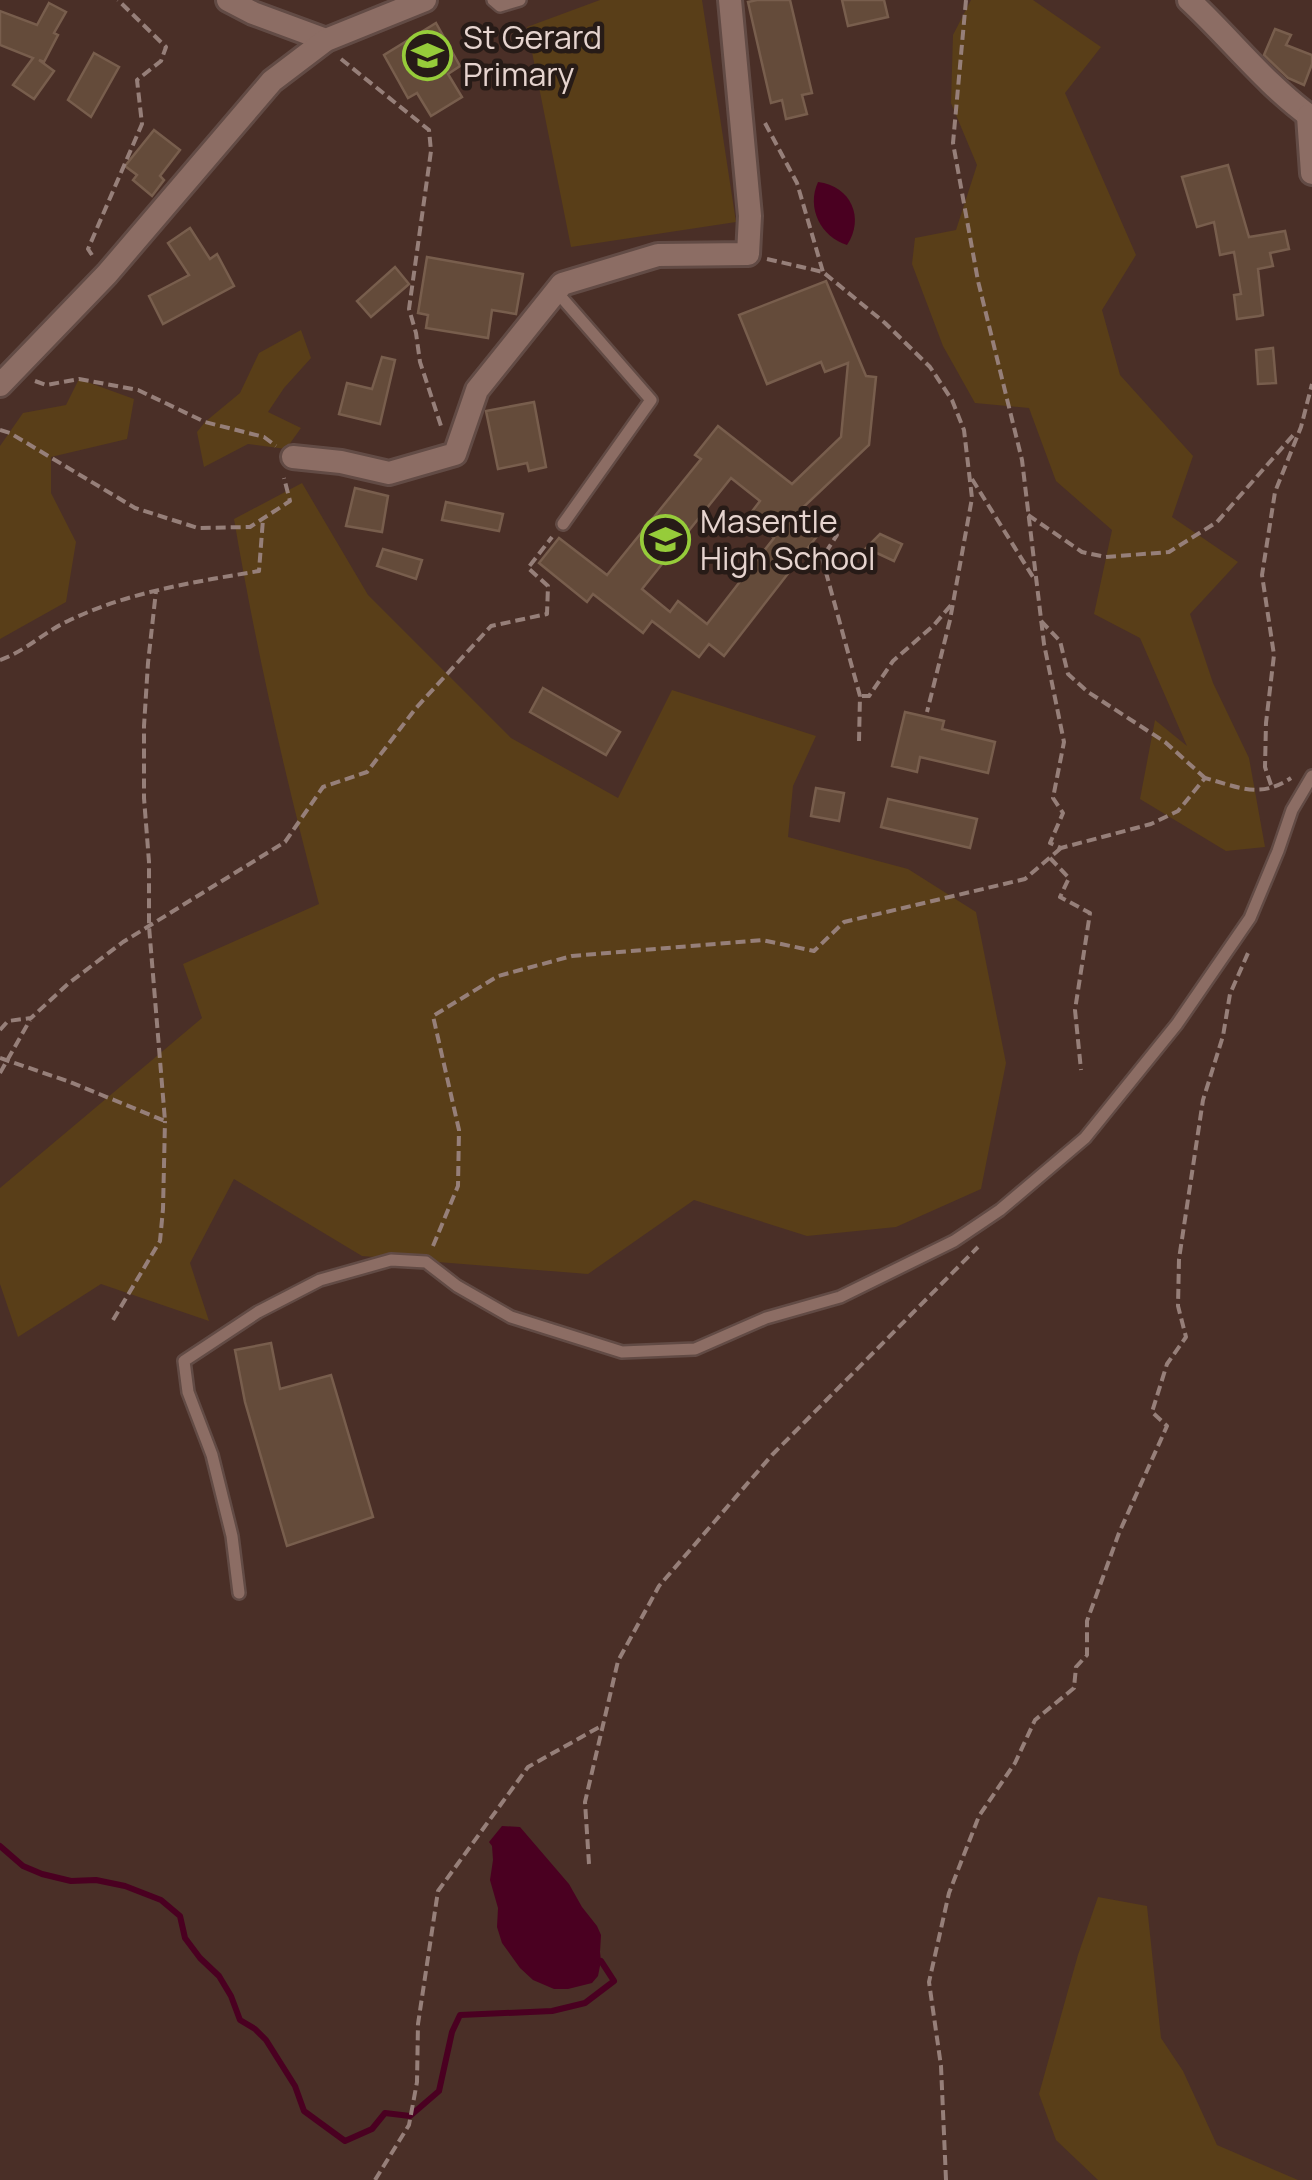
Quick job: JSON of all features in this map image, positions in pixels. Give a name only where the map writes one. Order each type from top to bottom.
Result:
[{"type":"street","points":[[228,0],[324,42]]},
{"type":"street","points":[[6,379],[108,274],[272,82],[324,42],[425,0]]},
{"type":"street","points":[[293,457],[342,462],[388,473],[455,454],[477,390],[562,284],[658,255],[748,254],[750,216],[730,0]]},
{"type":"street","points":[[1188,0],[1220,28],[1258,73],[1310,117],[1312,173]]},
{"type":"lane","points":[[493,0],[500,6],[520,0]]},
{"type":"lane","points":[[556,291],[651,400],[563,524]]},
{"type":"lane","points":[[239,1594],[232,1536],[212,1455],[188,1392],[184,1361],[258,1312],[320,1280],[391,1260],[426,1262],[457,1286],[511,1317],[622,1352],[696,1349],[766,1318],[840,1296],[954,1242],[1085,1138],[1178,1024],[1250,918],[1292,810],[1311,776]]},
{"type":"path","points":[[108,274],[88,249],[142,124],[137,80],[161,62],[166,47],[118,0]]},
{"type":"path","points":[[966,0],[953,143],[978,281],[1022,460],[1041,620],[1064,742],[1053,798],[1063,812],[1050,842],[1061,848]]},
{"type":"path","points":[[324,42],[430,130],[431,151],[409,309],[420,362],[455,454]]},
{"type":"path","points":[[740,100],[749,97],[783,154],[797,183],[824,272]]},
{"type":"path","points":[[748,254],[824,272],[930,367],[952,400],[964,430],[972,498],[954,601],[927,712]]},
{"type":"path","points":[[0,430],[135,508],[198,528],[250,527],[290,501],[283,474],[293,457],[264,437],[205,422],[138,390],[79,379],[46,385],[6,379]]},
{"type":"path","points":[[1271,787],[1265,767],[1266,723],[1274,656],[1262,575],[1275,492],[1301,427],[1312,384]]},
{"type":"path","points":[[1028,515],[1082,552],[1106,557],[1169,552],[1216,522],[1301,427]]},
{"type":"path","points":[[969,475],[1036,581]]},
{"type":"path","points":[[810,515],[837,536],[822,558],[860,696],[859,741]]},
{"type":"path","points":[[0,660],[15,655],[66,622],[121,600],[259,571],[263,518]]},
{"type":"path","points":[[0,1073],[31,1018],[83,972],[122,942],[285,842],[324,787],[367,772],[416,708],[492,626],[547,614],[548,586],[528,568],[563,524]]},
{"type":"path","points":[[113,1320],[160,1242],[164,1209],[165,1121],[149,926],[144,798],[144,726],[156,591]]},
{"type":"path","points":[[860,696],[869,696],[893,661],[934,625],[954,601]]},
{"type":"path","points":[[1041,620],[1060,641],[1068,674],[1088,692],[1165,742],[1205,778],[1255,792],[1282,784],[1308,766],[1311,776]]},
{"type":"path","points":[[426,1262],[458,1186],[459,1130],[433,1016],[498,976],[572,956],[762,940],[814,951],[844,922],[1025,879],[1061,848],[1151,824],[1178,811],[1205,778]]},
{"type":"path","points":[[1050,858],[1069,878],[1060,898],[1090,913],[1075,1010],[1081,1070]]},
{"type":"path","points":[[946,2180],[941,2066],[929,1982],[948,1893],[979,1816],[1014,1762],[1035,1720],[1074,1688],[1076,1667],[1087,1655],[1087,1621],[1119,1534],[1166,1426],[1152,1412],[1167,1364],[1186,1337],[1178,1306],[1179,1259],[1203,1100],[1223,1036],[1230,994],[1257,936],[1250,918]]},
{"type":"path","points":[[0,1030],[8,1022],[31,1018]]},
{"type":"path","points":[[0,1058],[165,1121]]},
{"type":"path","points":[[590,1864],[585,1802],[618,1661],[659,1586],[772,1455],[982,1243],[979,1224]]},
{"type":"path","points":[[375,2180],[408,2126],[417,2082],[418,2024],[438,1891],[528,1767],[603,1725]]},
{"type":"shaded area","points":[[600,0],[702,0],[736,222],[571,247],[527,27]]},
{"type":"shaded area","points":[[971,0],[1033,0],[1101,47],[1065,93],[1136,255],[1102,310],[1120,375],[1193,456],[1172,517],[1238,562],[1190,614],[1213,683],[1249,758],[1265,847],[1226,851],[1140,799],[1155,720],[1187,746],[1140,638],[1094,614],[1112,530],[1056,481],[1029,408],[975,403],[943,346],[912,264],[915,238],[956,230],[977,165],[951,103],[953,35]]},
{"type":"shaded area","points":[[818,182],[839,190],[852,205],[855,224],[847,245],[830,235],[818,220],[814,202]]},
{"type":"shaded area","points":[[301,330],[311,358],[268,412],[301,428],[286,449],[248,444],[204,467],[197,432],[240,393],[259,353]]},
{"type":"shaded area","points":[[79,379],[134,399],[127,439],[51,457],[51,493],[76,542],[66,602],[0,639],[0,446],[23,413],[66,405]]},
{"type":"shaded area","points":[[302,483],[368,595],[511,738],[618,798],[672,690],[816,736],[793,786],[788,837],[908,869],[976,912],[1006,1063],[981,1189],[896,1227],[807,1236],[694,1200],[588,1274],[362,1256],[234,1179],[190,1263],[209,1321],[101,1284],[18,1337],[0,1284],[0,1188],[202,1018],[183,964],[319,904],[272,713],[234,519]]},
{"type":"shaded area","points":[[502,1826],[520,1827],[569,1884],[597,1926],[601,1961],[592,1983],[554,1989],[533,1980],[502,1943],[490,1880],[493,1860],[489,1842]]},
{"type":"shaded area","points":[[1098,1897],[1147,1906],[1161,2038],[1183,2071],[1217,2145],[1298,2180],[1098,2180],[1056,2140],[1039,2094]]},
{"type":"building","points":[[790,0],[812,93],[802,95],[807,114],[786,119],[782,100],[771,103],[748,2]]},
{"type":"building","points":[[842,0],[884,0],[888,17],[848,26]]},
{"type":"building","points":[[49,3],[66,12],[44,62],[39,60],[54,71],[34,99],[13,85],[33,58],[0,45],[0,11],[37,25]]},
{"type":"building","points":[[436,23],[460,66],[448,74],[462,97],[431,116],[417,93],[408,98],[384,55]]},
{"type":"building","points":[[1275,29],[1291,35],[1286,45],[1312,55],[1304,85],[1288,78],[1264,55]]},
{"type":"building","points":[[94,53],[119,67],[91,117],[68,100]]},
{"type":"building","points":[[154,130],[180,150],[160,176],[164,180],[152,196],[133,180],[137,175],[125,166]]},
{"type":"building","points":[[1228,165],[1249,237],[1285,231],[1289,249],[1270,253],[1273,266],[1258,269],[1263,315],[1237,319],[1234,295],[1241,294],[1234,252],[1220,255],[1214,222],[1197,227],[1182,177]]},
{"type":"building","points":[[190,228],[210,259],[217,254],[234,286],[163,324],[149,296],[189,275],[168,243]]},
{"type":"building","points":[[427,257],[523,274],[516,314],[492,310],[488,338],[426,328],[428,315],[418,313]]},
{"type":"building","points":[[395,267],[409,284],[371,317],[357,301]]},
{"type":"building","points":[[826,281],[866,376],[876,377],[869,445],[794,516],[818,535],[724,656],[709,644],[699,657],[652,621],[643,633],[593,594],[587,602],[539,563],[559,538],[607,575],[701,459],[695,455],[718,426],[792,484],[841,437],[848,363],[825,372],[821,362],[767,384],[739,315]],"holes":[[[731,478],[760,501],[747,518],[774,538],[707,624],[678,601],[670,612],[642,589]]]},
{"type":"building","points":[[1273,348],[1276,383],[1258,384],[1256,350]]},
{"type":"building","points":[[382,357],[395,360],[380,424],[339,414],[347,383],[372,389]]},
{"type":"building","points":[[534,402],[546,467],[529,471],[527,463],[498,469],[486,411]]},
{"type":"building","points":[[355,488],[388,496],[382,532],[346,526]]},
{"type":"building","points":[[446,502],[503,514],[499,531],[442,520]]},
{"type":"building","points":[[880,534],[902,544],[894,561],[866,548]]},
{"type":"building","points":[[383,549],[422,560],[416,579],[377,566]]},
{"type":"building","points":[[543,688],[620,732],[606,755],[530,712]]},
{"type":"building","points":[[905,712],[944,721],[942,729],[995,742],[988,773],[920,757],[917,772],[892,766]]},
{"type":"building","points":[[816,788],[844,793],[839,821],[811,816]]},
{"type":"building","points":[[888,799],[977,819],[970,848],[881,827]]},
{"type":"building","points":[[271,1343],[280,1389],[331,1375],[373,1517],[287,1546],[245,1402],[235,1350]]},
{"type":"waterway","points":[[0,1846],[23,1866],[42,1874],[125,1886],[161,1900],[180,1916],[185,1938],[219,1976],[240,2020],[266,2040],[295,2086],[304,2111],[345,2141],[372,2129],[385,2113],[410,2116],[439,2091],[452,2032],[460,2015],[552,2011],[585,2003],[614,1981],[601,1961]]},
{"type":"place","name":"St Gerard Primary","points":[[428,55]]},
{"type":"place","name":"Masentle High School","points":[[665,539]]}]
